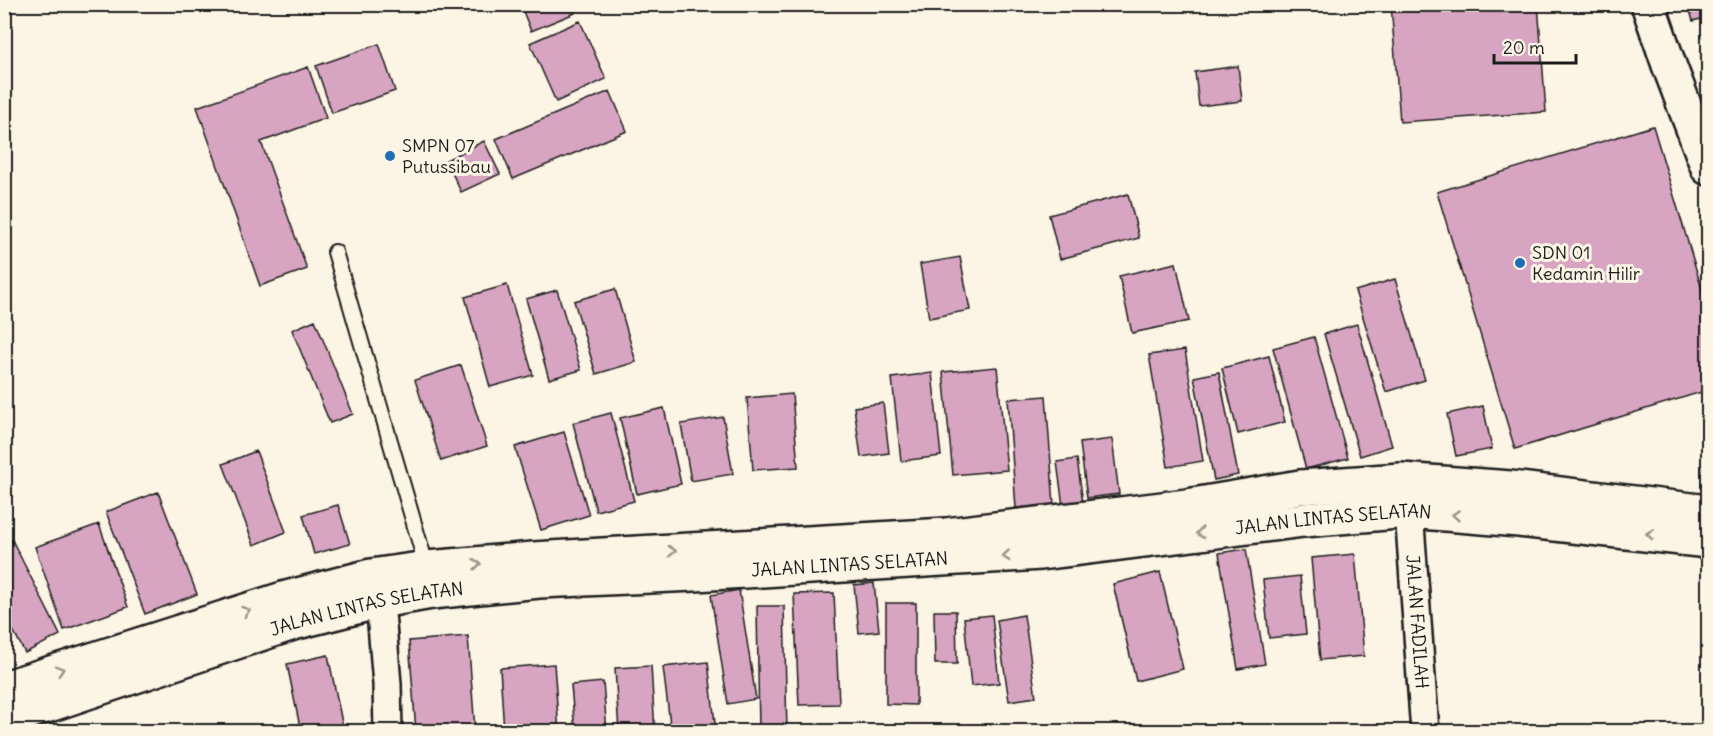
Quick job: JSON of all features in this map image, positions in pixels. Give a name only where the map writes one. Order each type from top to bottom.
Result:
[{"type":"main road","points":[[1648,4],[1708,168]]},
{"type":"main road","name":"JALAN LINTAS SELATAN","points":[[4,688],[128,663],[380,601],[432,592],[539,581],[695,574],[947,547],[1300,487],[1401,480],[1510,488],[1708,512]]},
{"type":"main road","name":"JALAN LINTAS SELATAN","points":[[4,720],[128,663],[283,599],[371,576],[427,568],[533,559],[947,547],[1041,553],[1304,520],[1409,511],[1519,520],[1708,541]]},
{"type":"street","name":"JALAN FADILAH","points":[[1409,511],[1425,732]]},
{"type":"street","points":[[380,601],[387,684],[388,732]]},
{"type":"lane","points":[[335,252],[427,568]]},
{"type":"building","points":[[520,4],[572,4],[575,13],[531,31]]},
{"type":"building","points":[[1391,4],[1538,4],[1546,112],[1400,122]]},
{"type":"building","points":[[1688,4],[1708,4],[1708,17],[1693,21]]},
{"type":"building","points":[[580,21],[606,79],[556,102],[530,43]]},
{"type":"building","points":[[379,44],[395,91],[332,113],[316,66]]},
{"type":"building","points":[[1238,66],[1242,101],[1199,106],[1195,72]]},
{"type":"building","points":[[308,67],[326,118],[261,142],[307,269],[260,286],[197,107]]},
{"type":"building","points":[[610,91],[627,131],[513,179],[496,139]]},
{"type":"building","points":[[1653,126],[1708,309],[1708,390],[1515,449],[1437,192]]},
{"type":"building","points":[[484,141],[500,174],[461,192],[446,160]]},
{"type":"building","points":[[1128,194],[1139,238],[1060,259],[1049,215]]},
{"type":"building","points":[[960,257],[970,310],[929,318],[920,264]]},
{"type":"building","points":[[1176,263],[1189,321],[1132,333],[1119,276]]},
{"type":"building","points":[[1395,279],[1425,380],[1386,392],[1355,291]]},
{"type":"building","points":[[507,285],[533,375],[490,387],[465,297]]},
{"type":"building","points":[[615,289],[636,362],[596,374],[574,301]]},
{"type":"building","points":[[557,290],[581,370],[549,379],[526,299]]},
{"type":"building","points":[[315,320],[353,414],[330,423],[292,330]]},
{"type":"building","points":[[1357,324],[1392,446],[1360,456],[1324,334]]},
{"type":"building","points":[[1314,337],[1348,458],[1306,469],[1273,348]]},
{"type":"building","points":[[1185,350],[1203,461],[1168,467],[1149,355]]},
{"type":"building","points":[[1269,356],[1285,422],[1238,434],[1222,368]]},
{"type":"building","points":[[461,365],[487,446],[441,461],[415,380]]},
{"type":"building","points":[[997,367],[1007,470],[953,475],[943,372]]},
{"type":"building","points":[[1219,372],[1238,475],[1214,480],[1194,377]]},
{"type":"building","points":[[932,373],[941,456],[901,461],[892,378]]},
{"type":"building","points":[[792,394],[798,467],[753,470],[747,398]]},
{"type":"building","points":[[1046,396],[1054,505],[1016,508],[1008,399]]},
{"type":"building","points":[[883,403],[889,453],[861,457],[854,407]]},
{"type":"building","points":[[1483,406],[1492,449],[1456,456],[1447,414]]},
{"type":"building","points":[[664,408],[681,484],[637,494],[620,418]]},
{"type":"building","points":[[611,413],[634,501],[596,511],[573,423]]},
{"type":"building","points":[[723,417],[733,474],[691,481],[681,424]]},
{"type":"building","points":[[564,432],[589,515],[541,530],[515,447]]},
{"type":"building","points":[[1112,439],[1119,494],[1087,498],[1080,443]]},
{"type":"building","points":[[256,451],[286,532],[254,545],[223,464]]},
{"type":"building","points":[[1077,459],[1083,503],[1063,506],[1057,462]]},
{"type":"building","points":[[158,492],[197,594],[145,614],[106,512]]},
{"type":"building","points":[[338,505],[350,544],[314,554],[303,515]]},
{"type":"building","points":[[99,524],[128,607],[64,630],[35,547]]},
{"type":"building","points":[[12,540],[60,635],[25,653],[4,613],[4,544]]},
{"type":"building","points":[[1246,549],[1265,664],[1238,669],[1219,553]]},
{"type":"building","points":[[1355,554],[1364,656],[1320,660],[1311,558]]},
{"type":"building","points":[[1160,572],[1183,669],[1136,681],[1113,584]]},
{"type":"building","points":[[1300,576],[1306,634],[1269,638],[1263,580]]},
{"type":"building","points":[[874,583],[879,631],[859,633],[854,585]]},
{"type":"building","points":[[739,590],[756,699],[728,704],[711,595]]},
{"type":"building","points":[[834,593],[839,704],[799,705],[794,594]]},
{"type":"building","points":[[886,603],[916,603],[916,705],[886,704]]},
{"type":"building","points":[[757,606],[784,606],[787,732],[759,732]]},
{"type":"building","points":[[934,611],[956,611],[957,664],[935,664]]},
{"type":"building","points":[[992,615],[999,683],[971,686],[964,618]]},
{"type":"building","points":[[1024,615],[1036,697],[1009,701],[997,620]]},
{"type":"building","points":[[468,636],[475,730],[416,732],[409,641]]},
{"type":"building","points":[[328,655],[344,732],[301,732],[287,664]]},
{"type":"building","points":[[708,662],[716,732],[671,732],[663,667]]},
{"type":"building","points":[[554,664],[559,732],[504,732],[500,668]]},
{"type":"building","points":[[651,666],[655,732],[619,732],[615,668]]},
{"type":"building","points":[[603,682],[607,732],[575,732],[571,685]]},
{"type":"place","name":"SMPN 07 Putussibau","points":[[390,156]]},
{"type":"place","name":"SDN 01 Kedamin Hilir","points":[[1520,263]]}]
